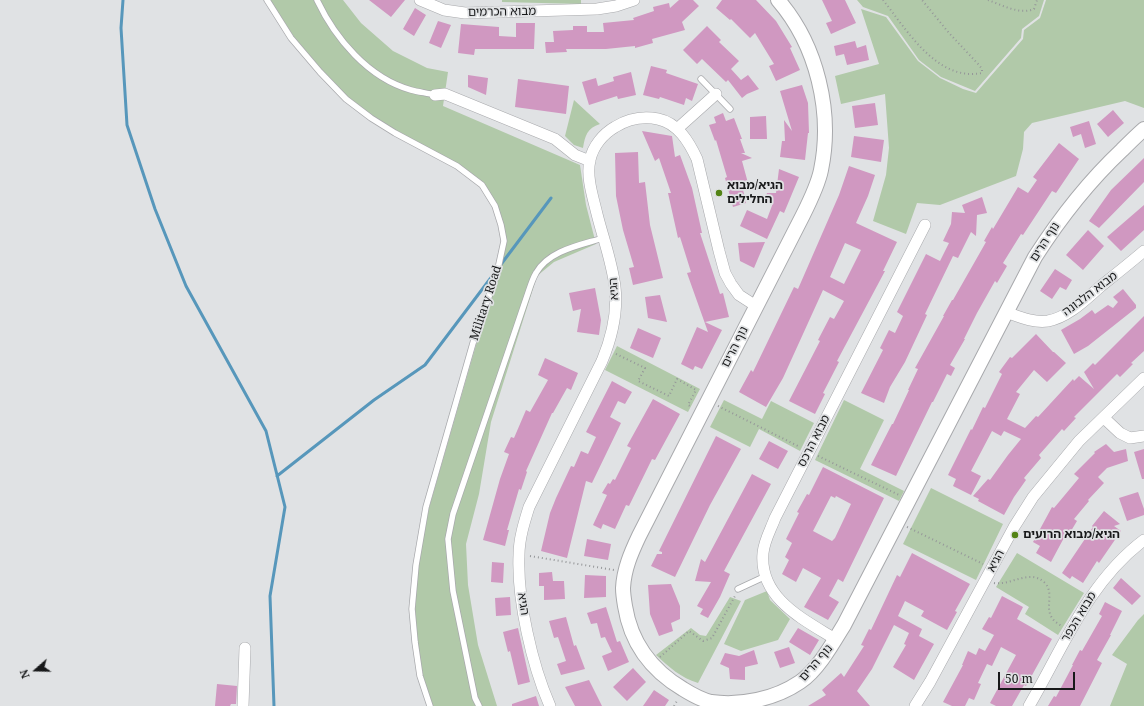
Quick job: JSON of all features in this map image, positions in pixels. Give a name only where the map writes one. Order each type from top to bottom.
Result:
[{"type":"street","name":"מבוא הכרמים","points":[[420,0],[444,10],[465,13],[597,9],[616,6],[634,0]]},
{"type":"street","name":"נוף הרים","points":[[778,0],[792,19],[807,47],[821,89],[825,130],[821,171],[812,195],[629,557],[623,589],[630,630],[646,658],[672,682],[691,694],[710,702],[751,702],[785,691],[802,681],[828,652],[844,625],[1035,257],[1050,233],[1087,186],[1107,164],[1144,129]]},
{"type":"street","points":[[435,95],[445,94],[555,139],[575,155],[590,161]]},
{"type":"street","points":[[677,129],[716,94]]},
{"type":"street","name":"הגיא","points":[[550,706],[538,672],[525,620],[519,577],[519,554],[522,531],[529,508],[593,381],[607,349],[614,323],[615,288],[604,238],[592,196],[589,178],[590,161],[594,148],[604,135],[626,121],[650,118],[662,120],[677,129],[690,145],[697,159],[719,251],[731,284],[739,294],[756,306]]},
{"type":"street","name":"מבוא הרכס","points":[[835,639],[786,607],[775,595],[766,576],[763,552],[775,518],[925,225]]},
{"type":"street","name":"מבוא הלבונה","points":[[1006,312],[1025,319],[1036,321],[1048,320],[1064,315],[1144,251]]},
{"type":"street","name":"הגיא","points":[[915,706],[930,682],[1014,527],[1033,497],[1079,441],[1144,378]]},
{"type":"street","points":[[1104,418],[1120,433],[1130,438],[1144,436]]},
{"type":"street","name":"מבוא הכפר","points":[[1029,706],[1070,630],[1094,590],[1130,551],[1144,540]]},
{"type":"street","points":[[244,706],[245,648]]},
{"type":"lane","name":"Military Road","points":[[267,0],[292,38],[320,72],[346,99],[377,122],[457,166],[482,185],[495,206],[501,226],[504,241],[497,273],[473,343],[426,507],[416,566],[412,609],[415,642],[420,676],[430,706]]},
{"type":"lane","points":[[317,0],[336,33],[368,66],[386,79],[410,90],[435,95]]},
{"type":"lane","points":[[701,79],[730,109]]},
{"type":"lane","points":[[478,706],[475,698],[453,591],[448,539],[453,514],[528,290],[536,273],[542,264],[561,251],[604,238]]},
{"type":"lane","points":[[738,590],[766,576]]},
{"type":"path","points":[[883,0],[913,38],[934,61],[945,68],[967,75],[982,73],[982,69],[979,65],[950,34],[922,0]]},
{"type":"path","points":[[988,0],[1020,11],[1034,9],[1037,0]]},
{"type":"path","points":[[607,349],[645,368],[638,381],[669,396],[677,378],[696,390],[688,405],[702,412]]},
{"type":"path","points":[[897,522],[992,569]]},
{"type":"path","points":[[519,554],[625,572]]},
{"type":"path","points":[[985,582],[1000,584],[1025,577],[1034,577],[1044,582],[1048,588],[1049,614],[1056,623],[1070,630]]},
{"type":"path","points":[[651,664],[689,631],[703,641],[712,638],[738,590]]},
{"type":"green space","points":[[270,0],[343,0],[361,23],[393,51],[427,68],[448,72],[443,106],[580,165],[586,205],[596,244],[554,262],[537,276],[491,422],[479,494],[466,544],[468,585],[478,645],[497,706],[432,706],[423,676],[417,642],[415,609],[418,566],[429,508],[506,241],[483,183],[372,116],[348,97],[322,70],[294,37]]},
{"type":"green space","points":[[502,0],[581,0],[581,4],[502,2]]},
{"type":"green space","points":[[857,0],[1044,0],[1039,16],[1022,29],[1021,38],[975,91],[941,77],[919,60],[888,16],[863,7]]},
{"type":"green space","points":[[1046,0],[1144,0],[1144,108],[1125,101],[1032,123],[1024,132],[1023,149],[1016,176],[940,205],[917,203],[906,234],[873,221],[886,175],[889,148],[885,94],[841,104],[835,76],[879,64],[861,9],[886,17],[918,61],[940,78],[963,89],[976,93],[1023,39],[1024,30],[1040,18]]},
{"type":"green space","points":[[574,100],[600,124],[589,130],[583,148],[574,145],[565,136]]},
{"type":"green space","points":[[617,346],[700,389],[688,412],[605,370]]},
{"type":"green space","points":[[724,400],[762,419],[771,401],[814,423],[800,451],[759,429],[750,447],[710,427]]},
{"type":"green space","points":[[844,400],[884,420],[860,469],[904,491],[899,501],[815,460]]},
{"type":"green space","points":[[931,488],[1003,524],[976,580],[903,544]]},
{"type":"green space","points":[[1017,553],[1084,593],[1058,635],[1025,614],[1029,607],[996,587]]},
{"type":"green space","points":[[767,591],[770,600],[790,619],[778,640],[741,651],[724,644],[745,600]]},
{"type":"green space","points":[[730,597],[741,601],[698,683],[681,675],[656,655],[691,628],[700,635],[706,636]]},
{"type":"green space","points":[[1144,614],[1144,706],[1110,706],[1127,664],[1112,655]]},
{"type":"building","points":[[369,0],[405,0],[391,17]]},
{"type":"building","points":[[679,0],[693,0],[699,6],[682,22],[685,30],[652,39],[653,43],[635,48],[635,46],[606,49],[566,49],[567,52],[546,53],[545,42],[554,42],[553,31],[573,30],[573,26],[587,26],[587,32],[604,32],[603,23],[634,20],[633,18],[654,11],[653,7],[669,3],[670,8]]},
{"type":"building","points":[[722,0],[756,0],[776,21],[792,47],[790,48],[800,70],[776,81],[769,66],[774,64],[755,33],[750,38],[731,19],[730,20],[716,8]]},
{"type":"building","points":[[822,0],[845,0],[856,23],[831,34],[826,23],[832,21]]},
{"type":"building","points":[[415,8],[426,15],[414,36],[403,29]]},
{"type":"building","points":[[438,21],[451,25],[441,48],[429,43]]},
{"type":"building","points":[[516,23],[535,23],[534,49],[475,49],[474,55],[458,53],[461,24],[499,27],[499,36],[516,37]]},
{"type":"building","points":[[707,26],[721,40],[719,42],[739,61],[731,69],[741,80],[748,75],[759,89],[742,98],[728,80],[726,82],[702,59],[697,64],[683,50]]},
{"type":"building","points":[[855,41],[857,48],[866,45],[869,60],[847,65],[844,54],[836,56],[834,46]]},
{"type":"building","points":[[651,66],[667,70],[666,73],[698,84],[692,101],[686,98],[684,105],[660,97],[659,99],[643,95]]},
{"type":"building","points":[[631,72],[636,95],[618,99],[617,96],[589,105],[582,82],[596,78],[598,86],[614,81],[613,77]]},
{"type":"building","points":[[468,75],[488,78],[486,95],[468,87]]},
{"type":"building","points":[[518,79],[569,86],[566,114],[515,107]]},
{"type":"building","points":[[802,85],[808,103],[809,133],[805,160],[780,157],[782,141],[785,141],[784,120],[792,131],[780,91]]},
{"type":"building","points":[[875,103],[878,125],[855,128],[852,106]]},
{"type":"building","points":[[1113,110],[1124,123],[1108,137],[1097,124]]},
{"type":"building","points":[[723,113],[726,121],[734,118],[742,139],[740,139],[745,153],[741,153],[752,158],[742,161],[748,183],[742,185],[746,203],[733,207],[725,178],[727,177],[716,140],[715,141],[709,125],[716,123],[714,117]]},
{"type":"building","points":[[766,116],[767,139],[750,139],[750,117]]},
{"type":"building","points":[[1089,121],[1096,144],[1085,148],[1081,134],[1073,137],[1070,127]]},
{"type":"building","points":[[642,131],[672,136],[675,157],[680,155],[692,188],[702,233],[700,233],[720,294],[723,293],[729,317],[705,322],[722,330],[702,369],[695,366],[693,370],[681,364],[697,327],[708,332],[687,273],[691,272],[680,237],[678,238],[668,193],[671,193],[659,158],[655,161]]},
{"type":"building","points":[[854,136],[884,140],[881,162],[851,157]]},
{"type":"building","points":[[1059,143],[1079,159],[1056,193],[1052,191],[1023,235],[1021,234],[1003,263],[1007,266],[997,283],[995,281],[977,313],[965,339],[950,365],[955,368],[951,376],[947,374],[896,476],[871,465],[909,390],[918,369],[915,368],[986,242],[984,241],[992,227],[993,229],[1018,187],[1028,193],[1037,180],[1033,177]]},
{"type":"building","points":[[638,152],[639,183],[645,182],[650,225],[663,278],[633,285],[629,268],[634,267],[623,230],[616,196],[615,153]]},
{"type":"building","points":[[1144,158],[1144,182],[1099,228],[1089,221],[1111,190]]},
{"type":"building","points":[[849,166],[875,175],[868,196],[856,223],[897,242],[883,271],[885,271],[837,361],[839,362],[823,393],[825,394],[815,414],[789,401],[820,341],[818,340],[830,317],[834,319],[844,301],[823,290],[783,378],[766,407],[739,392],[751,370],[753,372],[794,287],[798,289],[839,195]],"holes":[[[845,243],[861,250],[844,284],[830,277]]]},
{"type":"building","points":[[779,169],[799,177],[784,213],[780,211],[767,239],[740,226],[747,210],[767,219],[773,203],[765,199],[767,193],[776,193]]},
{"type":"building","points":[[982,197],[987,213],[977,215],[976,236],[971,232],[958,258],[953,256],[925,314],[927,315],[905,362],[890,387],[884,403],[861,393],[883,350],[880,348],[889,330],[895,333],[903,316],[897,312],[926,254],[940,261],[949,243],[943,241],[951,224],[952,212],[965,213],[962,205]]},
{"type":"building","points":[[1144,205],[1144,230],[1121,251],[1107,237]]},
{"type":"building","points":[[1088,230],[1104,246],[1083,270],[1066,255]]},
{"type":"building","points":[[765,242],[754,268],[740,261],[738,243]]},
{"type":"building","points":[[1055,269],[1072,280],[1066,290],[1060,287],[1052,299],[1040,291]]},
{"type":"building","points":[[595,288],[601,320],[599,335],[577,332],[581,309],[573,311],[569,293]]},
{"type":"building","points":[[1123,289],[1136,305],[1136,308],[1088,346],[1074,354],[1061,330],[1092,310],[1095,314],[1108,305],[1113,308],[1118,302],[1113,297]]},
{"type":"building","points":[[660,295],[667,322],[648,318],[645,297]]},
{"type":"building","points":[[1144,316],[1144,351],[1131,363],[1133,364],[1120,377],[1117,374],[1074,417],[1076,418],[1064,431],[1062,429],[1039,455],[1041,458],[1024,478],[1026,480],[1004,515],[978,501],[979,499],[973,496],[988,479],[990,480],[1021,439],[1004,431],[1001,436],[992,431],[971,471],[981,476],[971,495],[953,486],[956,479],[948,475],[971,429],[972,430],[983,407],[985,408],[1002,374],[999,372],[1010,357],[1012,358],[1036,334],[1066,363],[1047,382],[1034,370],[1016,392],[1020,394],[1007,419],[1025,428],[1036,416],[1038,417],[1073,379],[1074,381],[1079,376],[1094,389],[1084,372],[1093,363],[1095,365]]},
{"type":"building","points":[[638,328],[661,338],[653,358],[630,348]]},
{"type":"building","points":[[545,358],[578,373],[571,390],[567,388],[552,413],[526,471],[527,472],[521,490],[519,489],[507,530],[509,530],[505,546],[483,540],[500,479],[509,454],[504,452],[511,437],[514,438],[526,410],[530,412],[548,380],[538,375]]},
{"type":"building","points":[[612,381],[632,392],[625,404],[618,401],[610,417],[621,423],[592,483],[586,481],[567,558],[541,551],[550,513],[571,466],[574,467],[581,451],[588,454],[596,437],[586,432]]},
{"type":"building","points":[[653,399],[680,414],[655,460],[652,459],[629,506],[626,505],[615,529],[603,524],[601,529],[593,525],[607,495],[602,493],[608,483],[610,484],[613,479],[615,480],[631,448],[627,446]]},
{"type":"building","points":[[716,436],[741,449],[710,505],[675,577],[651,566],[657,554],[662,554],[662,552],[659,551]]},
{"type":"building","points":[[769,441],[788,451],[778,469],[759,459]]},
{"type":"building","points":[[1106,444],[1114,452],[1126,449],[1128,461],[1107,468],[1098,477],[1104,483],[1088,500],[1089,501],[1074,519],[1077,521],[1068,536],[1066,534],[1051,562],[1036,553],[1040,546],[1033,542],[1052,507],[1054,508],[1079,478],[1074,474],[1095,453],[1094,452]]},
{"type":"building","points":[[1144,449],[1144,479],[1142,479],[1134,452]]},
{"type":"building","points":[[823,467],[884,498],[843,582],[838,579],[829,596],[839,602],[828,620],[804,607],[821,578],[803,568],[796,582],[782,574],[789,560],[785,557],[792,543],[786,539],[799,513],[797,512],[807,494],[809,495]],"holes":[[[831,496],[835,498],[836,496],[851,504],[835,538],[832,541],[813,531]]]},
{"type":"building","points":[[752,474],[771,484],[724,571],[730,574],[720,597],[708,618],[700,614],[703,609],[697,606],[711,582],[695,581],[701,559],[705,562]]},
{"type":"building","points":[[1138,492],[1144,509],[1144,515],[1127,521],[1119,498]]},
{"type":"building","points":[[1104,511],[1120,524],[1114,526],[1121,531],[1099,563],[1097,561],[1083,583],[1072,576],[1070,579],[1062,573],[1093,527],[1092,526]]},
{"type":"building","points":[[587,539],[611,544],[608,560],[584,556]]},
{"type":"building","points":[[912,553],[970,584],[955,611],[957,612],[947,630],[921,616],[924,611],[905,601],[898,616],[922,629],[919,636],[934,644],[914,680],[893,667],[906,645],[904,644],[909,633],[894,625],[872,669],[857,691],[870,706],[808,706],[826,695],[822,690],[841,673],[844,677],[864,646],[861,645],[869,629],[871,630],[897,575],[900,577]]},
{"type":"building","points":[[492,562],[504,563],[503,583],[491,582]]},
{"type":"building","points":[[552,572],[553,581],[564,581],[565,599],[544,600],[544,586],[539,586],[539,573]]},
{"type":"building","points":[[585,575],[606,576],[606,597],[584,598]]},
{"type":"building","points":[[1121,578],[1141,596],[1132,605],[1113,588]]},
{"type":"building","points":[[671,584],[680,606],[680,619],[671,623],[673,631],[659,636],[650,614],[648,585]]},
{"type":"building","points":[[1002,596],[1023,607],[1017,619],[1052,639],[1026,686],[1024,685],[1012,706],[996,706],[990,703],[1016,655],[1001,647],[992,666],[987,664],[978,683],[981,684],[974,700],[969,698],[965,706],[952,706],[943,702],[963,665],[968,651],[976,655],[979,648],[985,651],[994,635],[982,629],[989,617],[991,618]]},
{"type":"building","points":[[510,597],[511,615],[496,616],[495,598]]},
{"type":"building","points":[[1105,602],[1122,611],[1097,660],[1102,663],[1080,706],[1048,706],[1054,696],[1056,697],[1080,650],[1082,651],[1102,616],[1099,614]]},
{"type":"building","points":[[606,607],[617,642],[620,641],[629,662],[608,671],[602,656],[612,652],[605,637],[601,638],[597,623],[591,624],[587,613]]},
{"type":"building","points":[[566,617],[574,646],[576,645],[585,669],[561,675],[557,664],[566,661],[558,637],[554,638],[549,621]]},
{"type":"building","points":[[518,628],[530,682],[518,685],[510,651],[508,652],[503,632]]},
{"type":"building","points":[[798,628],[819,640],[810,655],[789,642]]},
{"type":"building","points":[[789,647],[795,663],[780,668],[774,652]]},
{"type":"building","points":[[754,650],[758,664],[745,667],[745,680],[730,679],[729,668],[720,664],[725,653],[739,656]]},
{"type":"building","points":[[633,668],[646,682],[627,701],[613,687]]},
{"type":"building","points":[[589,680],[602,706],[575,706],[565,687]]},
{"type":"building","points":[[217,684],[237,686],[236,704],[231,704],[230,706],[215,706]]},
{"type":"building","points":[[654,690],[669,700],[665,706],[643,706]]},
{"type":"building","points":[[536,696],[539,706],[512,706],[512,704]]},
{"type":"waterway","points":[[123,0],[121,28],[127,125],[155,209],[186,286],[266,431],[285,507],[270,596],[274,706]]},
{"type":"waterway","points":[[499,267],[551,198]]},
{"type":"waterway","points":[[277,476],[374,400],[425,365],[496,271]]},
{"type":"place","name":"הגיא/מבוא החלילים","points":[[719,193]]},
{"type":"place","name":"הגיא/מבוא הרועים","points":[[1015,535]]}]
